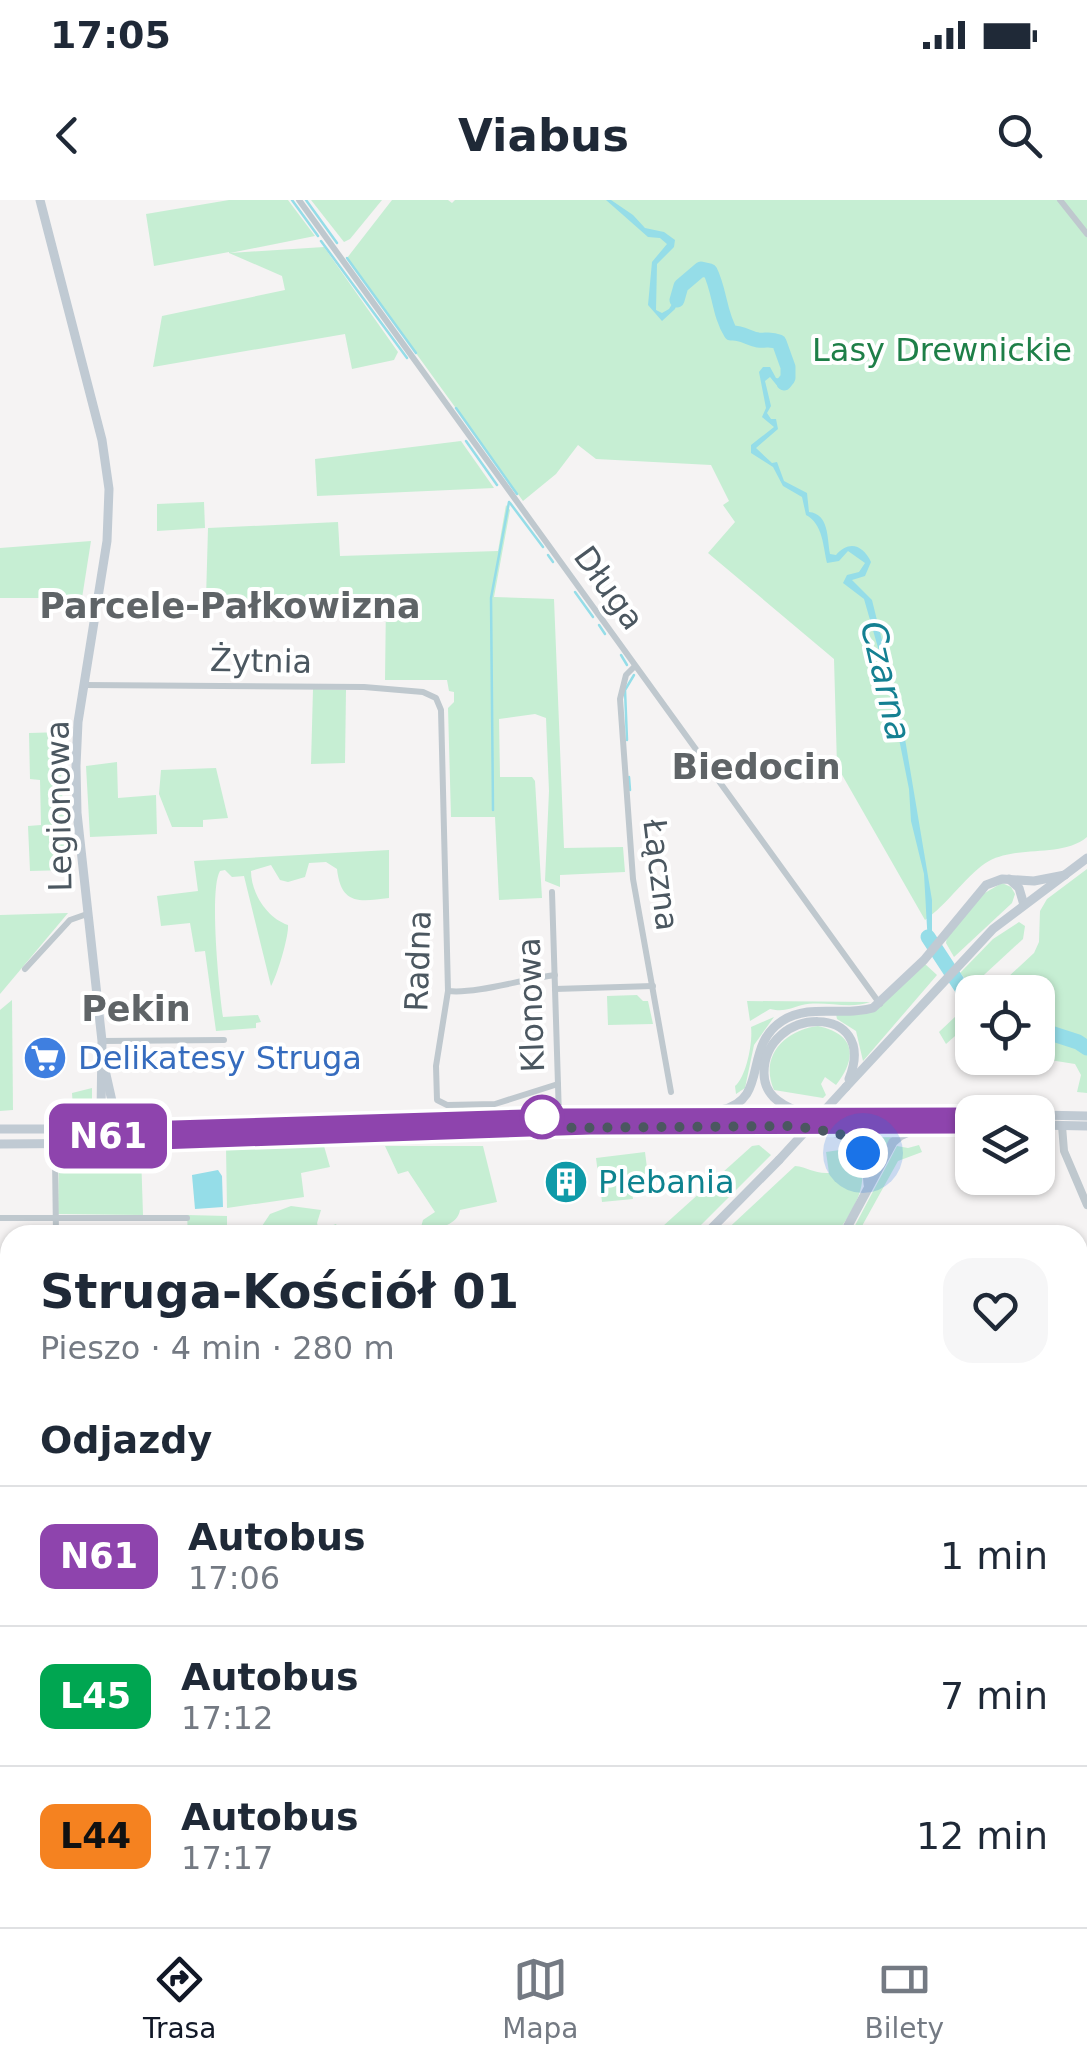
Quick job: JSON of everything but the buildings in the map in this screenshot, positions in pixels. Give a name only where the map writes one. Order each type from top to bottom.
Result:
[{"type":"main road","name":"Legionowa","points":[[40,200],[108,476],[106,540],[76,766],[102,1060],[114,1110],[107,1130],[108,1143]]},
{"type":"main road","points":[[714,1225],[963,959],[1024,905],[1087,858]]},
{"type":"main road","points":[[699,1115],[742,1102],[750,1094],[763,1040],[786,1018],[812,1010],[867,1010],[880,1004],[924,960],[983,888],[998,879],[1034,880],[1065,875]]},
{"type":"main road","points":[[1009,879],[1019,888],[1024,905]]},
{"type":"main road","points":[[810,1114],[776,1100],[766,1086],[766,1057],[786,1030],[818,1021],[834,1024],[845,1032],[856,1056],[846,1087]]},
{"type":"main road","points":[[0,1129],[107,1130],[559,1116],[955,1115]]},
{"type":"main road","points":[[1055,1115],[1087,1116]]},
{"type":"main road","points":[[794,1126],[838,1133],[856,1144],[866,1160],[868,1186]]},
{"type":"main road","points":[[847,1225],[894,1142],[907,1131],[923,1126]]},
{"type":"main road","points":[[0,1144],[485,1130],[955,1126]]},
{"type":"main road","points":[[1055,1126],[1087,1126]]},
{"type":"street","name":"Długa","points":[[299,200],[880,1004]]},
{"type":"street","points":[[1060,200],[1087,234]]},
{"type":"street","name":"Łączna","points":[[635,666],[622,686],[621,715],[633,879],[671,1092]]},
{"type":"street","name":"Żytnia","points":[[84,685],[364,687],[423,692],[436,698]]},
{"type":"street","name":"Radna","points":[[436,698],[442,710],[448,991],[436,1066],[440,1104],[495,1104],[558,1084]]},
{"type":"street","name":"Klonowa","points":[[552,892],[559,1116]]},
{"type":"street","points":[[26,969],[70,920],[87,914]]},
{"type":"street","points":[[448,991],[472,992],[515,980],[555,975]]},
{"type":"street","points":[[555,989],[652,986]]},
{"type":"street","points":[[102,1041],[224,1040]]},
{"type":"street","points":[[1062,1126],[1064,1151],[1087,1204]]},
{"type":"street","points":[[55,1158],[56,1225]]},
{"type":"street","points":[[0,1218],[187,1218]]},
{"type":"green space","points":[[229,200],[288,200],[315,236],[230,253],[324,247],[398,352],[394,360],[352,369],[345,334],[153,367],[162,316],[285,290],[282,276],[229,253],[229,252],[154,266],[146,214]]},
{"type":"green space","points":[[311,200],[382,200],[344,242]]},
{"type":"green space","name":"Lasy Drewnickie","points":[[392,200],[1087,200],[1087,837],[1053,850],[1013,853],[989,861],[925,920],[837,766],[834,659],[708,553],[735,522],[723,505],[729,501],[711,465],[596,459],[578,445],[556,474],[523,501],[347,258]]},
{"type":"green space","points":[[461,441],[494,488],[317,496],[315,459]]},
{"type":"green space","points":[[204,502],[205,528],[157,531],[157,504]]},
{"type":"green space","points":[[506,505],[510,510],[494,597],[554,599],[564,848],[623,847],[625,872],[560,875],[560,887],[545,881],[549,791],[546,718],[535,714],[499,719],[500,777],[532,777],[535,781],[542,898],[499,900],[495,817],[451,817],[448,708],[454,702],[454,692],[449,691],[447,680],[385,680],[386,600],[206,599],[208,528],[338,522],[340,556],[498,551]]},
{"type":"green space","points":[[91,541],[82,598],[0,598],[0,548]]},
{"type":"green space","points":[[313,689],[346,690],[345,763],[311,764]]},
{"type":"green space","points":[[64,732],[61,778],[68,870],[30,871],[28,826],[41,825],[40,780],[30,779],[29,733]]},
{"type":"green space","points":[[117,762],[118,798],[156,795],[157,834],[90,837],[86,766]]},
{"type":"green space","points":[[216,768],[228,818],[203,820],[203,827],[172,827],[159,794],[161,770]]},
{"type":"green space","points":[[389,850],[389,898],[353,899],[343,889],[337,869],[326,862],[309,863],[305,877],[288,882],[280,880],[271,865],[251,871],[262,904],[273,917],[288,925],[271,986],[244,876],[232,877],[225,870],[220,871],[215,918],[223,1017],[258,1015],[261,1022],[256,1023],[256,1028],[216,1031],[205,951],[195,952],[190,923],[161,926],[157,896],[198,891],[194,861]]},
{"type":"green space","points":[[1087,869],[1087,1093],[1077,1092],[1081,1075],[1075,1064],[1055,1061],[1055,975],[1010,975],[1034,953],[1039,942],[1040,911],[1047,899]]},
{"type":"green space","points":[[1002,883],[1015,894],[1012,903],[954,957],[947,937],[983,894]]},
{"type":"green space","points":[[68,913],[0,994],[0,915]]},
{"type":"green space","points":[[1019,922],[1025,926],[1023,939],[984,975],[962,975],[960,973],[993,939]]},
{"type":"green space","points":[[925,964],[937,975],[863,1061],[856,1031],[837,1019],[836,1014],[875,1011]]},
{"type":"green space","points":[[637,995],[648,1001],[653,1024],[608,1025],[607,996]]},
{"type":"green space","points":[[12,1000],[13,1110],[0,1111],[0,1010]]},
{"type":"green space","points":[[747,1001],[870,1002],[770,1009],[750,1021]]},
{"type":"green space","points":[[774,1017],[754,1045],[745,1088],[736,1094],[735,1086],[748,1059],[751,1027]]},
{"type":"green space","points":[[955,1017],[955,1036],[946,1044],[939,1032]]},
{"type":"green space","points":[[818,1026],[846,1041],[850,1056],[843,1075],[836,1085],[825,1077],[821,1084],[826,1095],[823,1098],[774,1090],[770,1066],[778,1047],[795,1033]]},
{"type":"green space","points":[[92,1088],[92,1108],[73,1110],[72,1093]]},
{"type":"green space","points":[[848,1132],[894,1132],[873,1169],[864,1148]]},
{"type":"green space","points":[[759,1145],[771,1155],[701,1225],[664,1225],[752,1146]]},
{"type":"green space","points":[[919,1145],[922,1152],[898,1161],[863,1225],[855,1225],[897,1146]]},
{"type":"green space","points":[[324,1146],[330,1167],[301,1173],[304,1197],[227,1208],[226,1147]]},
{"type":"green space","points":[[385,1146],[483,1146],[497,1202],[460,1210],[446,1225],[422,1225],[435,1212],[408,1171],[398,1174]]},
{"type":"green space","points":[[853,1148],[862,1170],[855,1205],[842,1225],[732,1225],[795,1166],[829,1173],[826,1152]]},
{"type":"green space","points":[[645,1152],[648,1176],[599,1182],[596,1158]]},
{"type":"green space","points":[[59,1154],[141,1154],[143,1215],[58,1214]]},
{"type":"green space","points":[[631,1183],[633,1199],[602,1202],[600,1186]]},
{"type":"green space","points":[[291,1206],[321,1210],[318,1225],[263,1225],[270,1214]]},
{"type":"green space","points":[[187,1215],[227,1216],[227,1225],[188,1225]]},
{"type":"water","points":[[606,200],[633,215],[645,228],[664,232],[675,240],[674,247],[657,264],[656,310],[662,313],[669,309],[677,296],[676,290],[681,284],[683,287],[675,309],[662,321],[648,305],[652,262],[667,244],[660,238],[648,237]]},
{"type":"water","points":[[784,366],[792,367],[788,386],[779,388],[770,377],[765,381],[771,406],[767,413],[776,419],[778,429],[756,448],[772,463],[777,462],[784,481],[807,493],[809,512],[820,517],[826,527],[830,554],[855,546],[871,562],[865,576],[852,580],[872,600],[902,721],[932,900],[932,941],[928,945],[924,874],[887,679],[864,599],[843,583],[847,575],[859,572],[865,563],[848,551],[839,561],[827,563],[819,530],[806,515],[802,497],[783,486],[773,467],[751,453],[751,445],[774,427],[762,417],[766,408],[759,372],[770,367],[776,378],[782,379]]},
{"type":"water","points":[[218,1170],[222,1176],[223,1207],[195,1209],[192,1175]]},
{"type":"waterway","points":[[292,200],[318,236]]},
{"type":"waterway","points":[[306,200],[337,243]]},
{"type":"waterway","points":[[321,241],[407,358]]},
{"type":"waterway","points":[[347,258],[416,353]]},
{"type":"waterway","name":"Czarna","points":[[677,300],[681,286],[701,269],[710,271],[731,333],[779,342],[788,367],[784,383]]},
{"type":"waterway","points":[[456,408],[517,494]]},
{"type":"waterway","points":[[466,441],[497,485]]},
{"type":"waterway","points":[[493,810],[491,598],[509,502]]},
{"type":"waterway","points":[[510,503],[543,547]]},
{"type":"waterway","points":[[548,555],[553,562]]},
{"type":"waterway","points":[[575,592],[593,617]]},
{"type":"waterway","points":[[599,625],[605,634]]},
{"type":"waterway","points":[[621,655],[627,665]]},
{"type":"waterway","points":[[627,740],[625,690],[634,675]]},
{"type":"waterway","points":[[629,777],[630,790]]},
{"type":"waterway","name":"Czarna","points":[[928,937],[955,978]]},
{"type":"waterway","name":"Czarna","points":[[1055,1035],[1087,1048]]},
{"type":"bus line","name":"N61","points":[[955,1115],[559,1116],[107,1130],[108,1143],[130,1143],[590,1127],[955,1126]]},
{"type":"place","name":"Delikatesy Struga","points":[[45,1058]]},
{"type":"place","name":"Plebania","points":[[566,1182]]},
{"type":"district","name":"Parcele-Pałkowizna","points":[[230,606]]},
{"type":"district","name":"Biedocin","points":[[756,767]]},
{"type":"district","name":"Pekin","points":[[136,1009]]},
{"type":"route","points":[[542,1117],[548,1128],[794,1126],[838,1133],[863,1153]]}]
